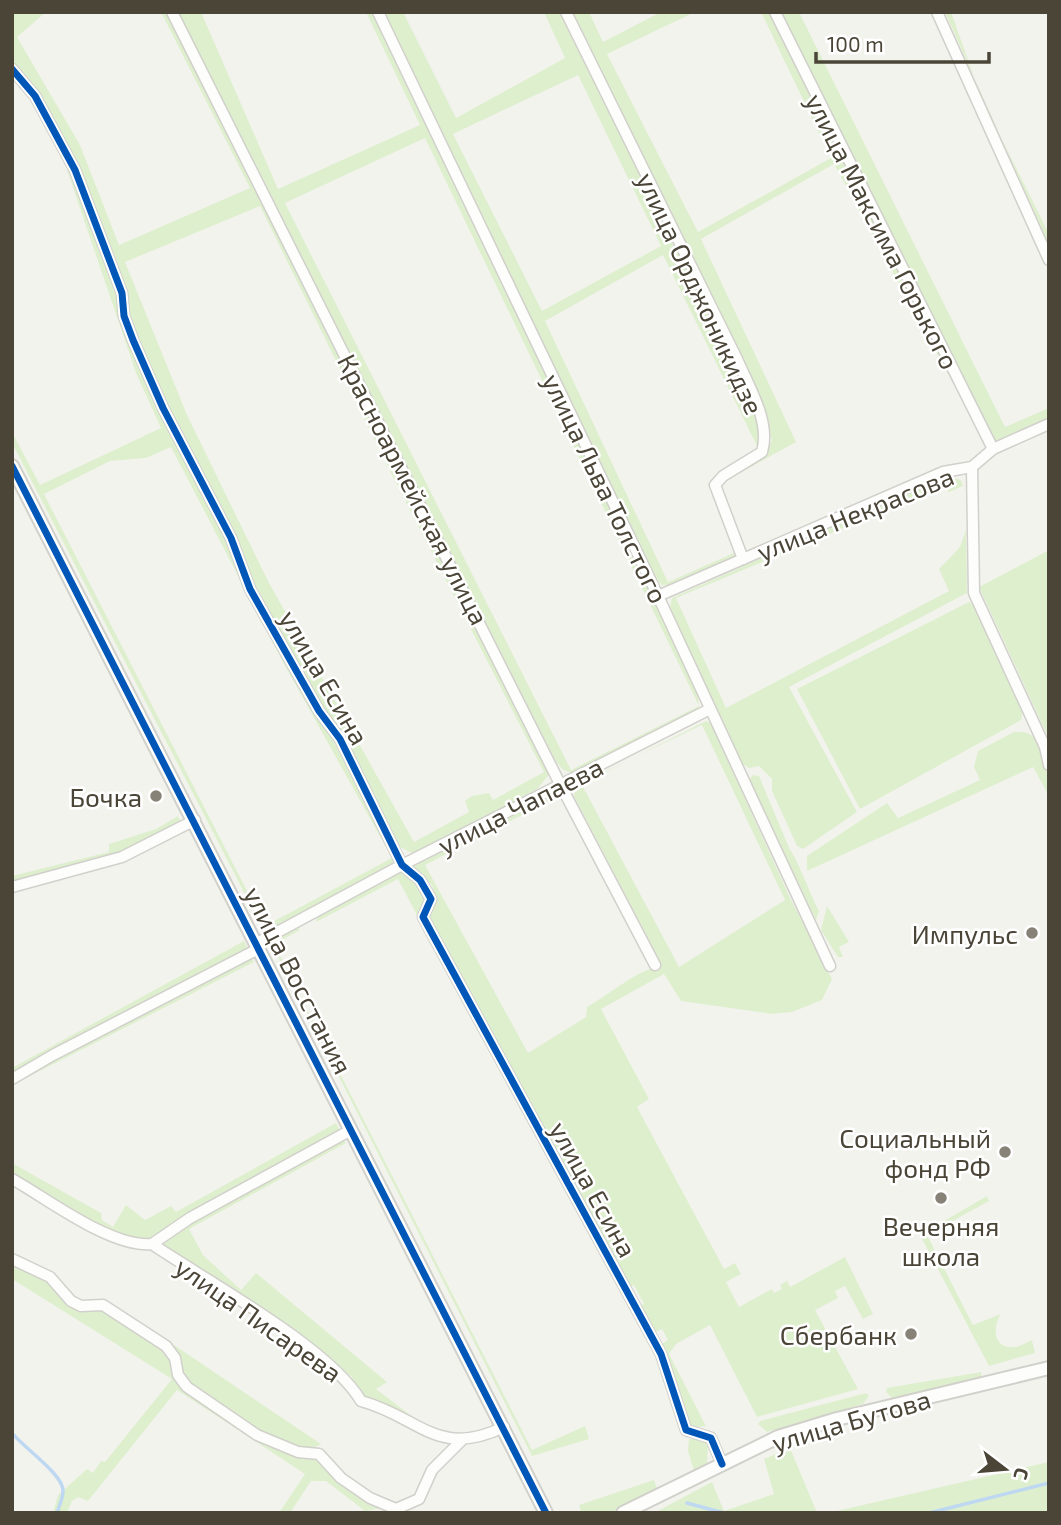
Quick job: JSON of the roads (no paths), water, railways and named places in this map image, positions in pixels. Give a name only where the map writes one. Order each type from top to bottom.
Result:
[{"type":"street","name":"Красноармейская улица","points":[[173,12],[561,784],[655,965]]},
{"type":"street","name":"улица Льва Толстого","points":[[378,12],[658,596],[830,966]]},
{"type":"street","name":"улица Орджоникидзе","points":[[566,12],[737,359],[761,416],[766,439],[762,452],[723,476],[715,485],[743,559]]},
{"type":"street","name":"улица Максима Горького","points":[[775,12],[993,449]]},
{"type":"street","points":[[937,12],[1049,260]]},
{"type":"street","name":"улица Есина","points":[[12,69],[34,96],[75,170],[121,293],[124,316],[133,340],[163,408],[231,538],[250,589],[319,711],[340,739],[402,865],[429,891],[431,899],[423,917],[661,1354],[686,1430],[711,1438],[722,1464]]},
{"type":"street","name":"улица Некрасова","points":[[658,596],[943,472],[972,467],[993,449],[1049,424]]},
{"type":"street","points":[[972,467],[974,593],[1045,747],[1049,765]]},
{"type":"street","name":"улица Восстания","points":[[13,471],[259,945],[545,1513]]},
{"type":"street","name":"улица Чапаева","points":[[12,1079],[402,865],[710,709]]},
{"type":"street","points":[[12,887],[122,857],[195,820]]},
{"type":"street","points":[[152,1244],[190,1218],[351,1130]]},
{"type":"street","name":"улица Писарева","points":[[12,1179],[110,1235],[143,1245],[152,1244],[290,1336],[349,1380],[361,1401],[385,1407],[410,1423],[461,1441]]},
{"type":"street","points":[[12,1259],[50,1277],[71,1301],[81,1306],[103,1305],[166,1346],[175,1358],[178,1375],[187,1387],[257,1435],[298,1452],[320,1454],[341,1478],[387,1506],[396,1509],[419,1499],[432,1470],[461,1441],[504,1427]]},
{"type":"street","name":"улица Бутова","points":[[623,1513],[778,1437],[837,1419],[1049,1368]]},
{"type":"waterway","points":[[12,1433],[62,1484],[63,1494],[57,1513]]},
{"type":"waterway","points":[[929,1513],[1049,1483]]},
{"type":"waterway","points":[[687,1503],[724,1513]]},
{"type":"place","name":"Бочка","points":[[156,796]]},
{"type":"place","name":"Импульс","points":[[1032,933]]},
{"type":"place","name":"Социальный фонд РФ","points":[[1005,1152]]},
{"type":"place","name":"Вечерняя школа","points":[[941,1198]]},
{"type":"place","name":"Сбербанк","points":[[911,1334]]}]
